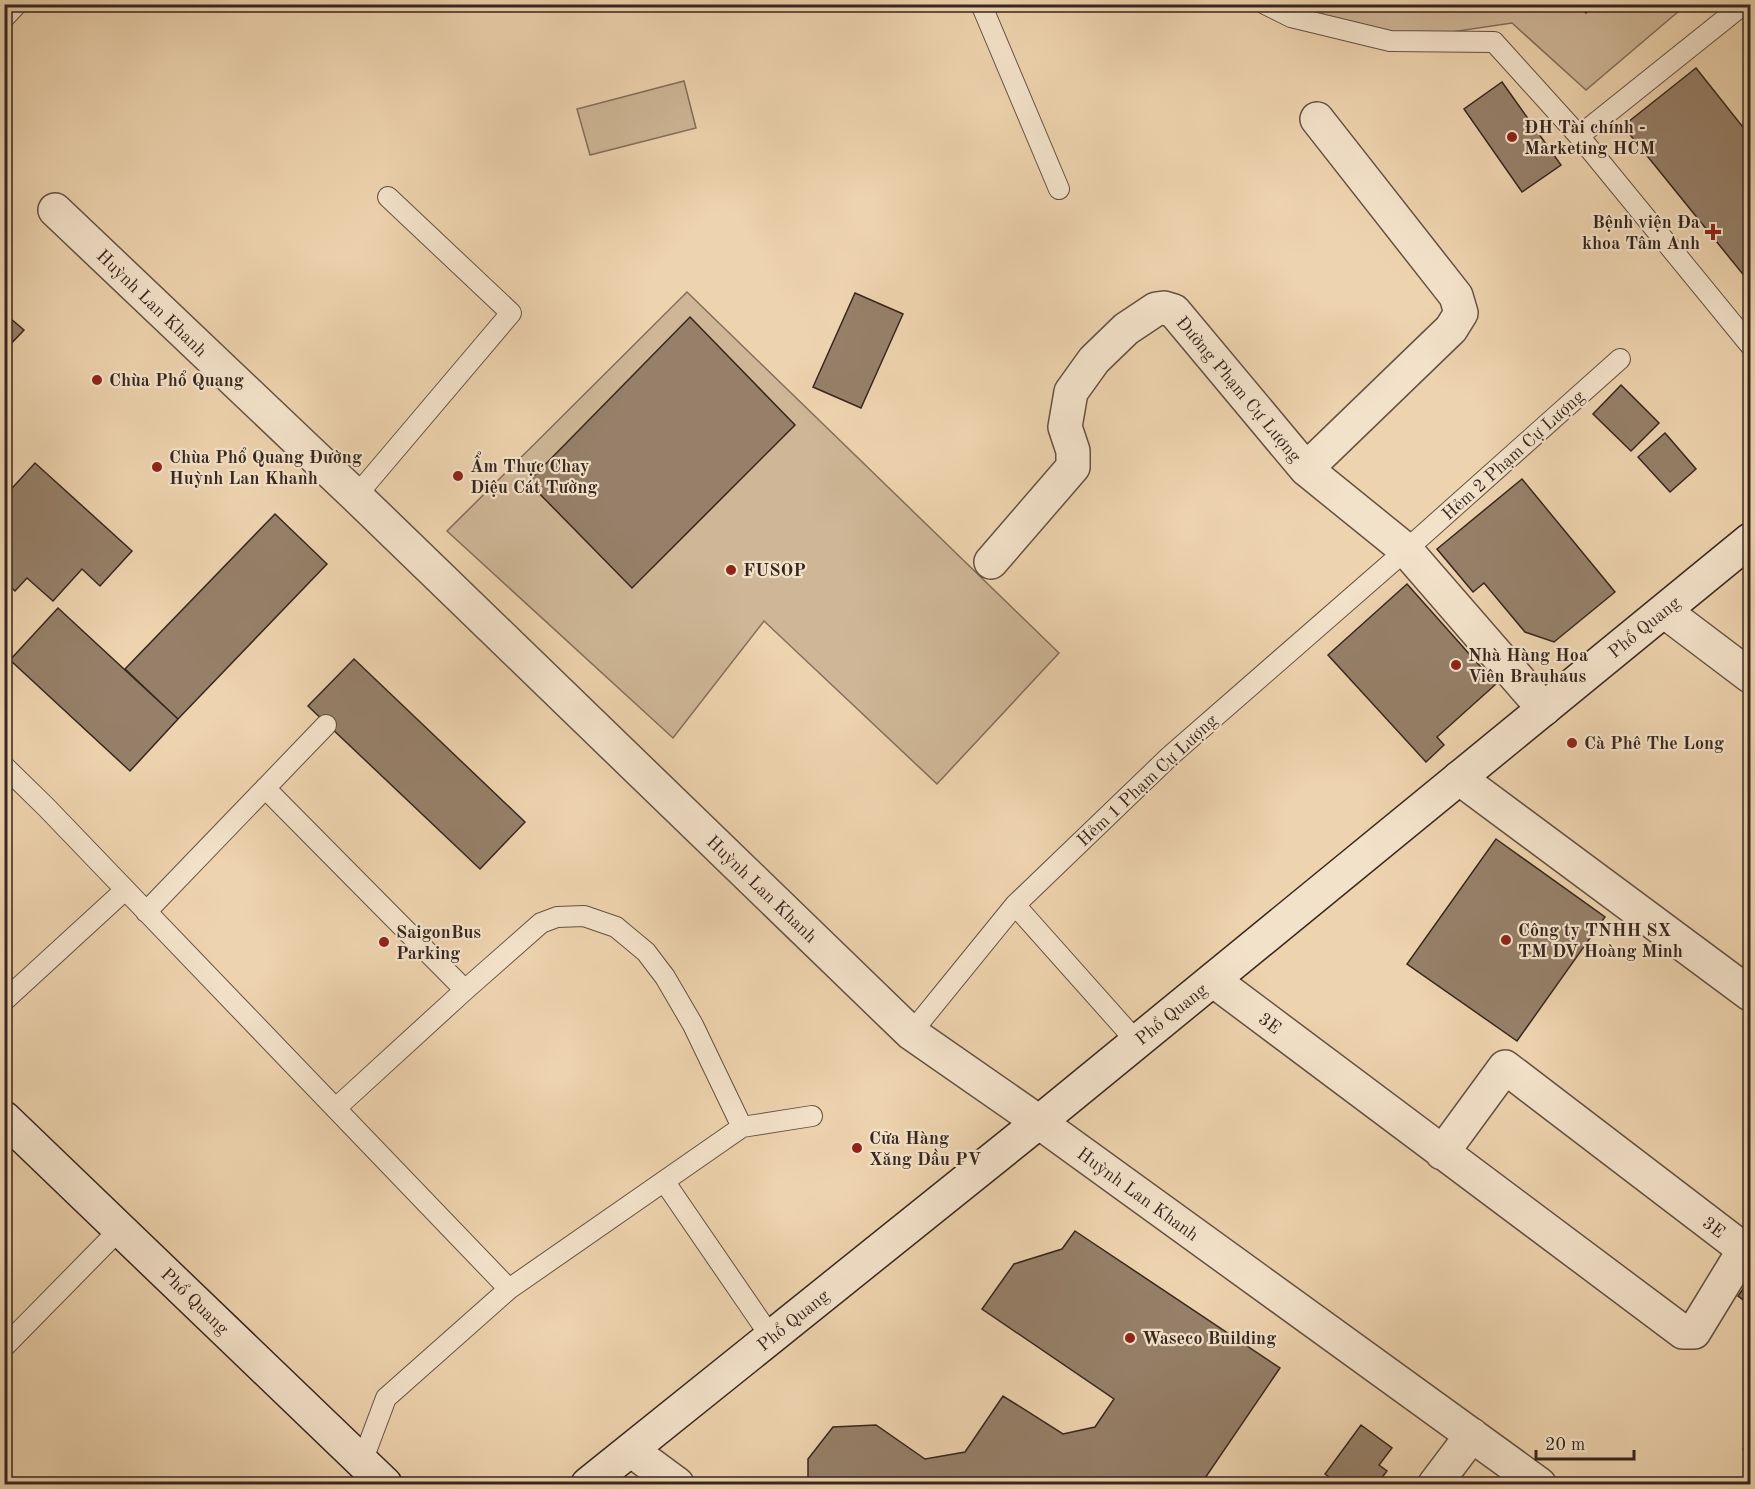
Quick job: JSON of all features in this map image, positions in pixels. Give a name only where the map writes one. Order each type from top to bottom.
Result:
[{"type":"street","points":[[1306,469],[1451,329],[1461,313],[1456,296],[1317,119]]},
{"type":"street","name":"Huỳnh Lan Khanh","points":[[55,210],[356,496],[911,1033],[1039,1122],[1539,1485]]},
{"type":"street","name":"Đường Phạm Cự Lượng","points":[[991,562],[1073,467],[1073,451],[1065,427],[1071,392],[1094,360],[1126,329],[1156,309],[1174,310],[1306,469],[1406,550],[1544,709]]},
{"type":"street","name":"Phổ Quang","points":[[588,1485],[1039,1122],[1750,540]]},
{"type":"street","points":[[1664,611],[1750,676]]},
{"type":"street","points":[[1460,778],[1750,994]]},
{"type":"street","name":"3E","points":[[1213,980],[1442,1153],[1683,1332],[1694,1332],[1741,1255],[1738,1245],[1505,1066],[1442,1153]]},
{"type":"street","name":"Phổ Quang","points":[[4,1118],[385,1485]]},
{"type":"street","points":[[1435,1485],[1472,1435]]},
{"type":"street","points":[[631,1449],[677,1485]]},
{"type":"lane","points":[[4,18],[17,4]]},
{"type":"lane","points":[[981,4],[1059,189]]},
{"type":"lane","points":[[1265,4],[1291,17],[1390,41],[1494,42],[1580,136],[1750,345]]},
{"type":"lane","points":[[1580,136],[1744,4]]},
{"type":"lane","points":[[356,496],[511,313],[388,197]]},
{"type":"lane","name":"Hẻm 2 Phạm Cự Lượng","points":[[1406,550],[1620,359]]},
{"type":"lane","name":"Hẻm 1 Phạm Cự Lượng","points":[[911,1033],[1015,905],[1170,756],[1406,550]]},
{"type":"lane","points":[[146,912],[326,725]]},
{"type":"lane","points":[[4,766],[509,1289]]},
{"type":"lane","points":[[265,788],[465,990]]},
{"type":"lane","points":[[4,1001],[125,890]]},
{"type":"lane","points":[[1015,905],[1137,1042]]},
{"type":"lane","points":[[336,1108],[541,923],[557,917],[584,915],[616,927],[646,952],[665,976],[693,1025],[742,1127]]},
{"type":"lane","points":[[362,1462],[386,1398],[509,1289],[742,1127],[812,1116]]},
{"type":"lane","points":[[664,1181],[771,1337]]},
{"type":"lane","points":[[4,1347],[120,1229]]},
{"type":"shaded area","points":[[1286,5],[1686,5],[1586,90],[1512,23],[1390,41]]},
{"type":"shaded area","points":[[684,81],[696,128],[590,155],[577,109]]},
{"type":"shaded area","name":"FUSOP","points":[[687,292],[1059,653],[937,784],[764,621],[673,738],[447,531]]},
{"type":"building","points":[[1578,4],[1596,4],[1586,13]]},
{"type":"building","points":[[1578,4],[1596,4],[1586,13]]},
{"type":"building","points":[[1696,68],[1750,136],[1750,283],[1623,126]]},
{"type":"building","name":"ĐH Tài chính - Marketing HCM","points":[[1502,82],[1561,165],[1522,192],[1464,109]]},
{"type":"building","points":[[855,293],[903,314],[861,408],[813,387]]},
{"type":"building","points":[[4,313],[24,330],[4,351]]},
{"type":"building","points":[[690,317],[795,425],[632,588],[528,482]]},
{"type":"building","points":[[1621,385],[1659,423],[1631,451],[1593,414]]},
{"type":"building","points":[[1665,433],[1696,469],[1670,492],[1638,457]]},
{"type":"building","points":[[35,463],[132,551],[100,586],[82,569],[53,601],[27,578],[15,591],[4,581],[4,497]]},
{"type":"building","points":[[1522,479],[1615,592],[1554,642],[1525,632],[1484,583],[1473,592],[1437,549]]},
{"type":"building","points":[[275,514],[327,564],[178,719],[125,669]]},
{"type":"building","points":[[1407,584],[1496,684],[1437,737],[1444,745],[1426,762],[1328,655]]},
{"type":"building","points":[[58,608],[178,719],[130,771],[10,660]]},
{"type":"building","points":[[354,659],[525,822],[480,869],[308,706]]},
{"type":"building","name":"Công ty TNHH SX TM DV Hoàng Minh","points":[[1496,839],[1605,917],[1517,1041],[1407,964]]},
{"type":"building","name":"Waseco Building","points":[[1075,1231],[1280,1368],[1201,1484],[808,1484],[808,1459],[833,1427],[876,1425],[925,1459],[965,1452],[1003,1396],[1063,1434],[1095,1427],[1114,1399],[982,1309],[1014,1264],[1062,1249]]},
{"type":"building","points":[[1750,1279],[1750,1305],[1738,1296]]},
{"type":"building","points":[[1361,1425],[1392,1448],[1379,1465],[1387,1471],[1377,1484],[1339,1484],[1325,1474]]},
{"type":"building","points":[[1750,1440],[1750,1455],[1743,1449]]},
{"type":"place","name":"ĐH Tài chính - Marketing HCM","points":[[1512,137]]},
{"type":"place","name":"Bệnh viện Đa khoa Tâm Anh","points":[[1713,232]]},
{"type":"place","name":"Chùa Phổ Quang","points":[[97,380]]},
{"type":"place","name":"Chùa Phổ Quang Đường Huỳnh Lan Khanh","points":[[157,467]]},
{"type":"place","name":"Ẩm Thực Chay Diệu Cát Tường","points":[[458,476]]},
{"type":"place","name":"FUSOP","points":[[731,570]]},
{"type":"place","name":"Nhà Hàng Hoa Viên Brauhaus","points":[[1456,665]]},
{"type":"place","name":"Cà Phê The Long","points":[[1572,743]]},
{"type":"place","name":"Công ty TNHH SX TM DV Hoàng Minh","points":[[1506,940]]},
{"type":"place","name":"SaigonBus Parking","points":[[384,942]]},
{"type":"place","name":"Cửa Hàng Xăng Dầu PV","points":[[857,1148]]},
{"type":"place","name":"Waseco Building","points":[[1130,1338]]}]
